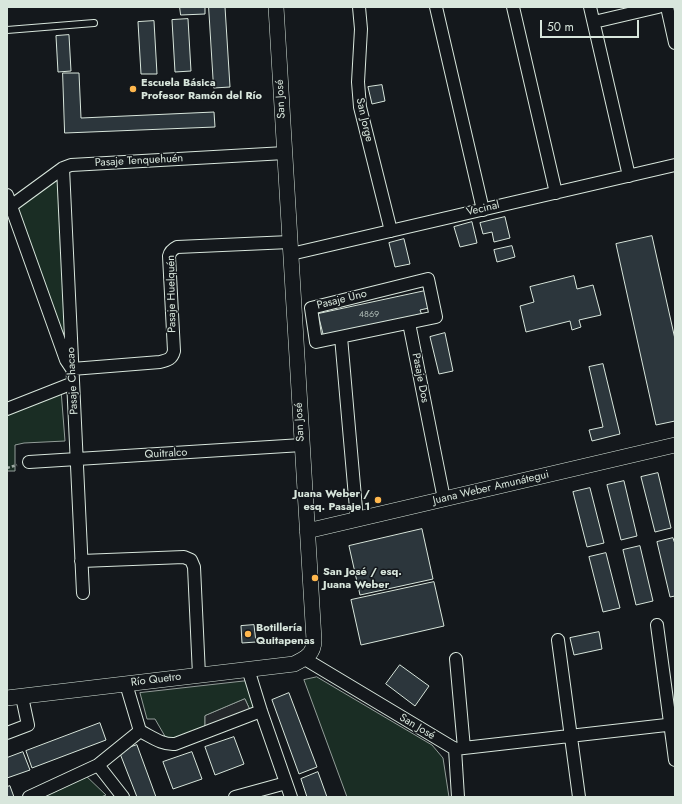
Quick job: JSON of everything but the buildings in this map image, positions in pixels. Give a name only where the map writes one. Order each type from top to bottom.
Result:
[{"type":"street","name":"San José","points":[[276,7],[314,646],[305,659],[460,749]]},
{"type":"street","name":"San Jorge","points":[[359,7],[361,29],[358,92],[360,107],[391,231]]},
{"type":"street","points":[[436,7],[482,210]]},
{"type":"street","points":[[513,7],[556,193]]},
{"type":"street","points":[[590,7],[629,176]]},
{"type":"street","points":[[594,22],[658,7]]},
{"type":"street","points":[[667,7],[675,43]]},
{"type":"street","name":"Pasaje Tenquehuén","points":[[8,203],[63,168],[78,164],[285,153]]},
{"type":"street","name":"Vecinal","points":[[291,248],[391,231],[675,165]]},
{"type":"street","name":"Pasaje Chacao","points":[[63,168],[83,593]]},
{"type":"street","points":[[8,203],[66,360],[72,369]]},
{"type":"street","name":"Pasaje Huelquén","points":[[72,369],[160,362],[169,359],[173,355],[169,256],[174,248],[291,248]]},
{"type":"street","name":"Pasaje Uno","points":[[341,337],[316,342],[311,308],[428,280],[436,317],[409,323]]},
{"type":"street","points":[[357,520],[341,337],[409,323]]},
{"type":"street","name":"Pasaje Dos","points":[[409,323],[444,499]]},
{"type":"street","points":[[7,409],[73,383]]},
{"type":"street","name":"Quitralco","points":[[30,462],[302,445]]},
{"type":"street","name":"Juana Weber Amunátegui","points":[[307,531],[674,447]]},
{"type":"street","points":[[81,561],[184,557],[191,560],[194,567],[199,675]]},
{"type":"street","points":[[657,624],[672,724],[675,760]]},
{"type":"street","points":[[558,640],[572,735],[579,797]]},
{"type":"street","name":"Río Quetro","points":[[7,698],[294,664],[305,659]]},
{"type":"street","points":[[456,659],[460,749],[458,797]]},
{"type":"street","points":[[248,669],[291,797]]},
{"type":"street","points":[[126,684],[140,731],[162,743],[175,744],[261,711]]},
{"type":"street","points":[[7,733],[28,725],[22,697]]},
{"type":"street","points":[[460,749],[672,724]]},
{"type":"street","points":[[29,797],[98,765],[140,731]]},
{"type":"street","points":[[98,765],[123,797]]},
{"type":"street","points":[[234,797],[286,783]]},
{"type":"lane","points":[[7,30],[94,23]]},
{"type":"green space","points":[[61,173],[69,358],[16,204]]},
{"type":"green space","points":[[61,390],[65,441],[24,443],[15,445],[15,471],[7,471],[7,412]]},
{"type":"green space","points":[[317,677],[432,745],[443,758],[449,797],[347,797],[304,680]]},
{"type":"green space","points":[[247,681],[256,703],[250,710],[245,699],[205,716],[205,726],[171,740],[166,738],[155,719],[147,719],[140,693]]},
{"type":"green space","points":[[83,773],[106,795],[101,797],[47,797],[45,790]]},
{"type":"shaded area","points":[[245,699],[250,710],[203,729],[205,726],[205,716]]},
{"type":"place","name":"Escuela Básica Profesor Ramón del Río","points":[[133,89]]},
{"type":"place","name":"Juana Weber / esq. Pasaje 1","points":[[378,500]]},
{"type":"place","name":"San José / esq. Juana Weber","points":[[315,578]]},
{"type":"place","name":"Botillería Quitapenas","points":[[248,634]]}]
